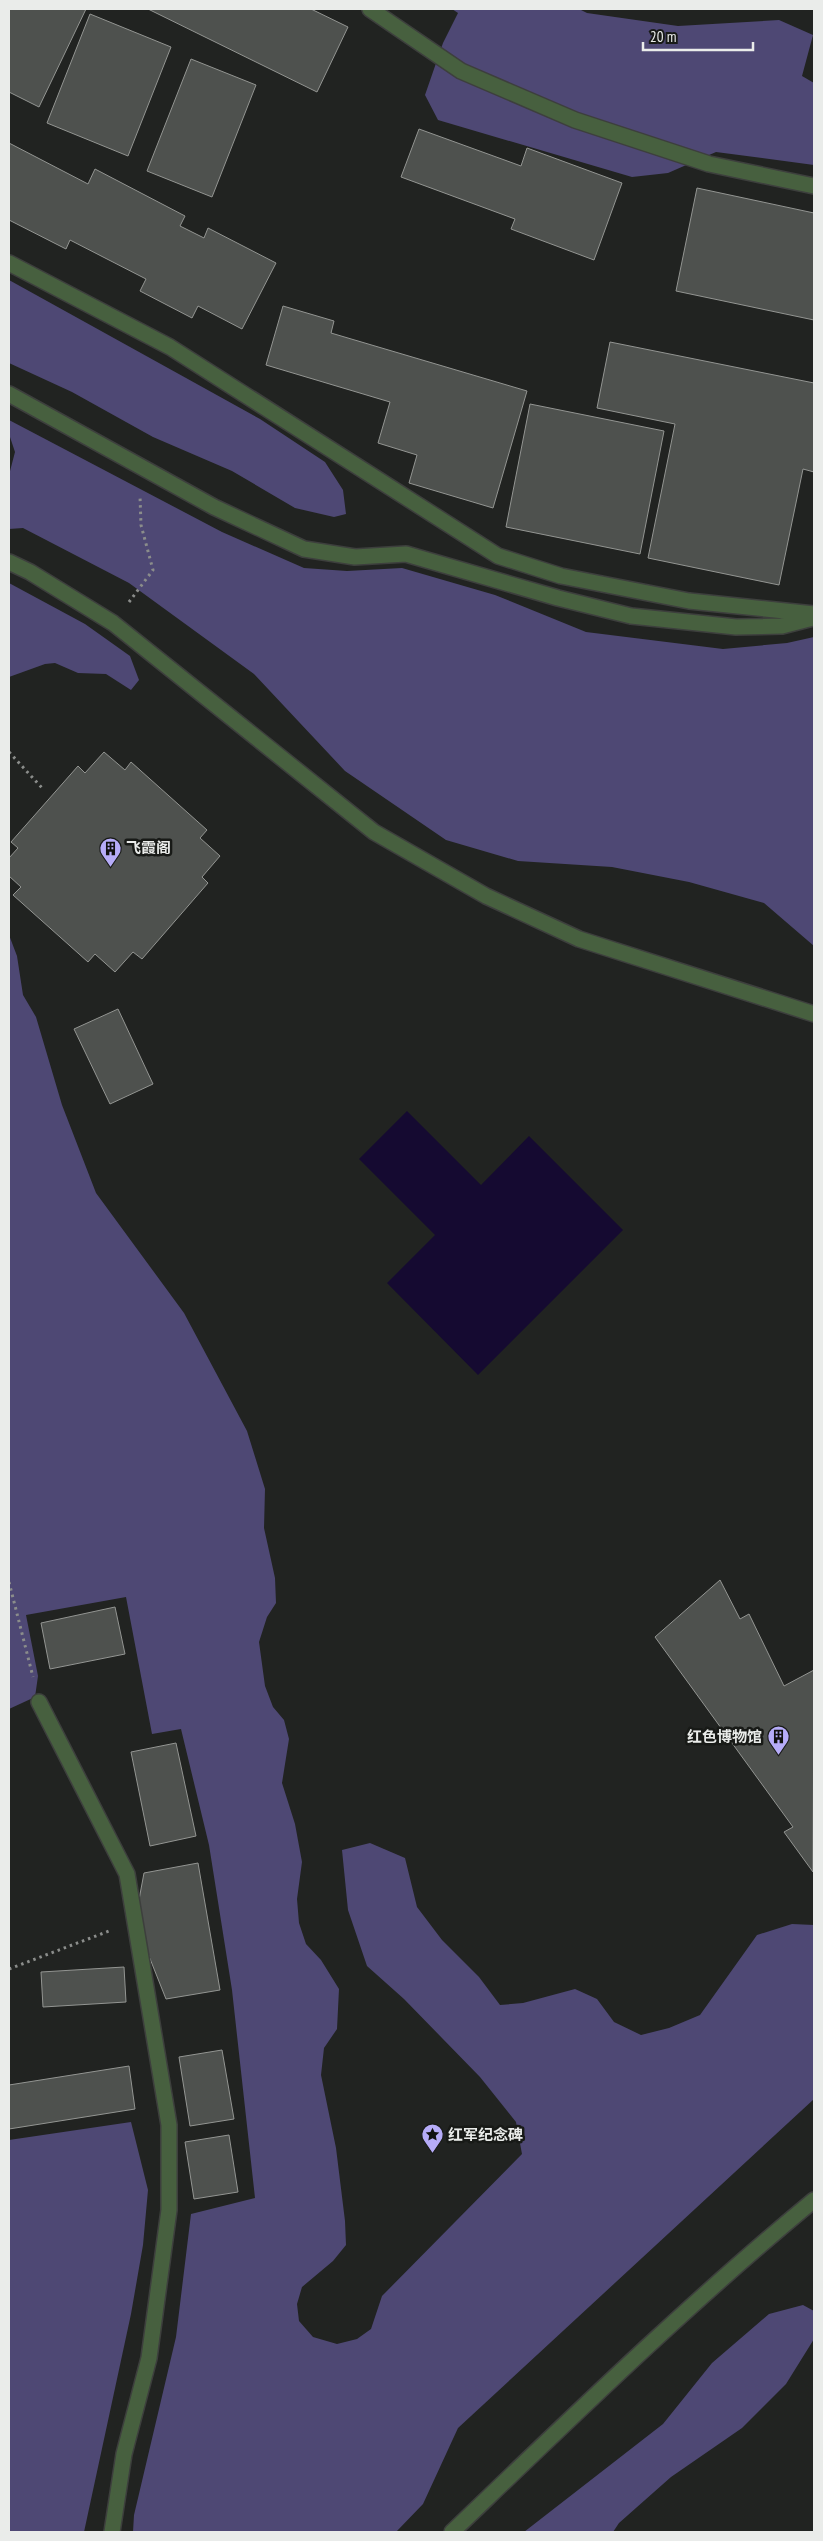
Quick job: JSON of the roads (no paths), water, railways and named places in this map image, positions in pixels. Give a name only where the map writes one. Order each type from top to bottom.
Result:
[{"type":"street","points":[[370,9],[460,71],[575,120],[709,164],[814,186]]},
{"type":"street","points":[[9,262],[170,347],[498,556],[561,576],[689,601],[814,616]]},
{"type":"street","points":[[9,394],[139,468],[214,507],[304,548],[354,557],[406,554],[558,598],[631,616],[736,628],[782,626],[814,616]]},
{"type":"street","points":[[9,562],[30,572],[113,623],[374,832],[486,896],[579,940],[814,1014]]},
{"type":"street","points":[[39,1702],[127,1874],[169,2125],[169,2210],[148,2358],[124,2454],[112,2532]]},
{"type":"street","points":[[452,2532],[592,2398],[755,2249],[814,2200]]},
{"type":"place","name":"飞霞阁","points":[[110,867]]},
{"type":"place","name":"红色博物馆","points":[[778,1756]]},
{"type":"place","name":"红军纪念碑","points":[[432,2154]]}]
